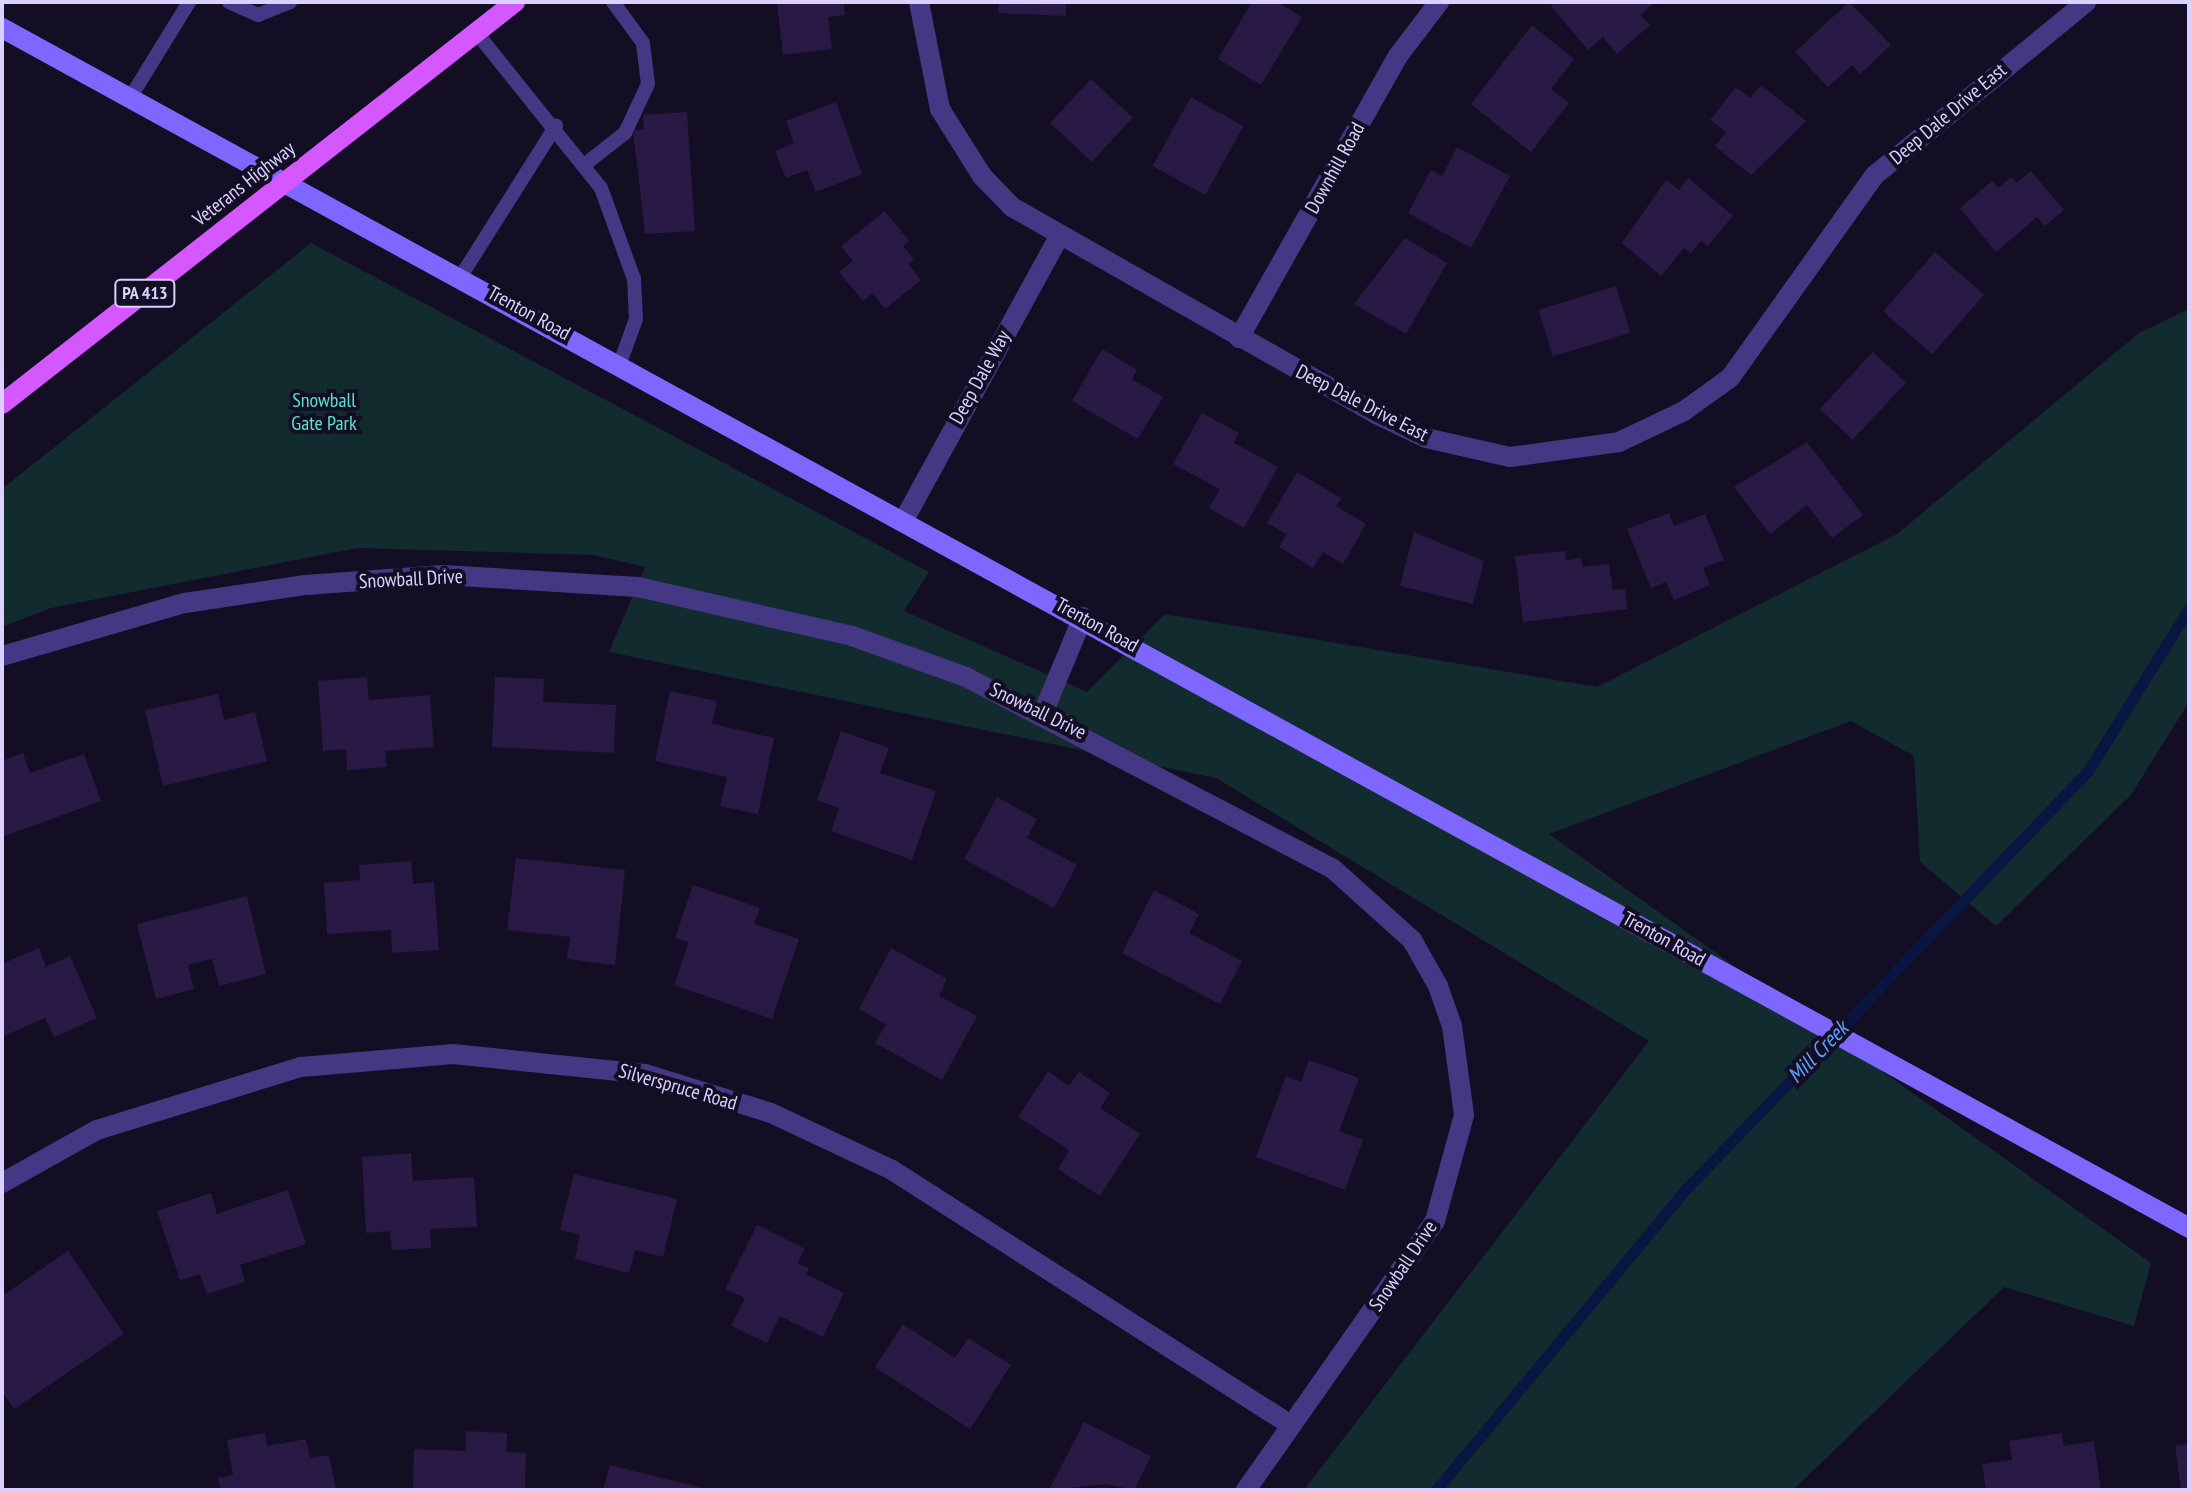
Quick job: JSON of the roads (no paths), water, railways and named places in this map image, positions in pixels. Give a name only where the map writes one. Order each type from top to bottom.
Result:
[{"type":"main road","name":"Veterans Highway","points":[[2,404],[515,2]]},
{"type":"main road","name":"Trenton Road","points":[[2,28],[905,518],[2189,1228]]},
{"type":"street","name":"Deep Dale Drive East","points":[[919,2],[940,109],[982,176],[1058,238],[1376,414],[1465,450],[1567,454],[1619,442],[1684,411],[1730,378],[1875,175],[2086,2]]},
{"type":"street","name":"Downhill Road","points":[[1239,338],[1398,56],[1439,2]]},
{"type":"street","name":"Deep Dale Way","points":[[905,518],[1058,238]]},
{"type":"street","name":"Snowball Drive","points":[[2,656],[185,603],[306,585],[507,576],[638,587],[754,609],[852,636],[1043,713],[1332,868],[1412,940],[1442,999],[1463,1088],[1456,1166],[1419,1248],[1246,1490]]},
{"type":"street","points":[[1043,713],[1083,617]]},
{"type":"street","name":"Silverspruce Road","points":[[2,1183],[97,1130],[301,1067],[453,1054],[645,1074],[771,1113],[892,1170],[1291,1425]]},
{"type":"lane","points":[[130,98],[189,2]]},
{"type":"lane","points":[[229,2],[258,15],[291,2]]},
{"type":"lane","points":[[584,165],[625,133],[648,84],[643,43],[613,2]]},
{"type":"lane","points":[[476,32],[556,126],[607,201],[634,279],[636,319],[620,363]]},
{"type":"lane","points":[[461,276],[556,126]]},
{"type":"waterway","name":"Mill Creek","points":[[1436,1490],[1688,1187],[2088,771],[2189,608]]},
{"type":"park label","name":"Snowball Gate Park","points":[[324,412]]}]
